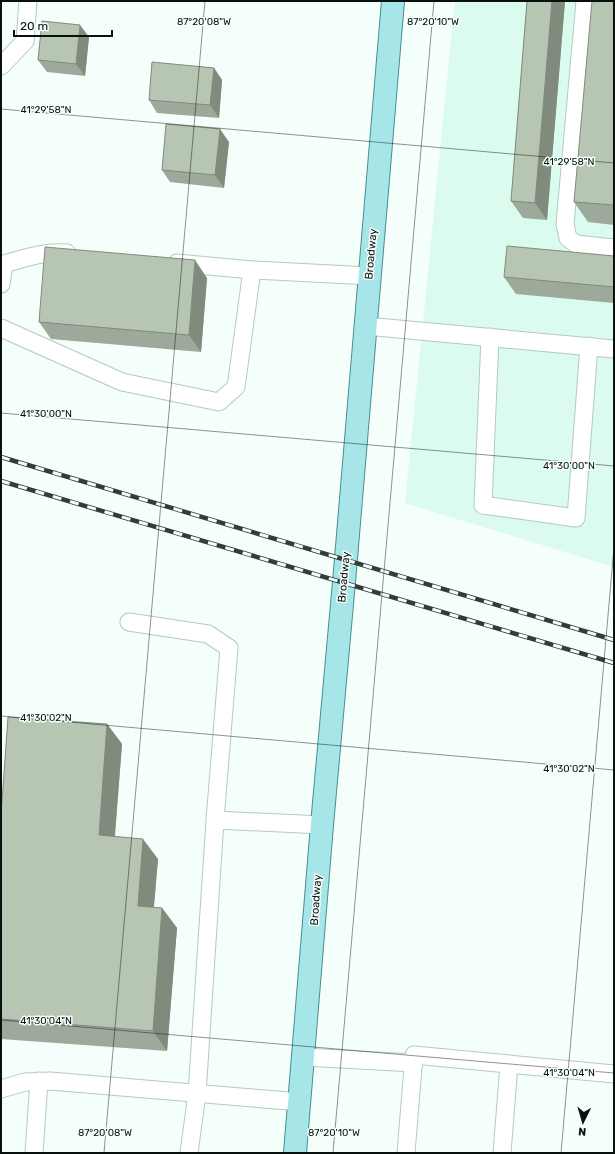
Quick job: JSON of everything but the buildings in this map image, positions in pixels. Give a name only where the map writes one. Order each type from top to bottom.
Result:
[{"type":"main road","name":"Broadway","points":[[296,1153],[322,825],[393,1]]},
{"type":"lane","points":[[1,66],[25,41],[28,1]]},
{"type":"lane","points":[[585,1],[565,224],[568,238],[576,244],[614,248]]},
{"type":"lane","points":[[1,284],[4,264],[29,256],[56,252],[80,254]]},
{"type":"lane","points":[[158,262],[252,270],[370,276]]},
{"type":"lane","points":[[1,328],[122,382],[219,402],[236,387],[252,270]]},
{"type":"lane","points":[[366,326],[614,349]]},
{"type":"lane","points":[[490,337],[483,505],[576,518],[588,346]]},
{"type":"lane","points":[[128,622],[208,634],[229,648],[215,820],[197,1094],[189,1153]]},
{"type":"lane","points":[[215,820],[322,825]]},
{"type":"lane","points":[[406,1153],[414,1055],[614,1074]]},
{"type":"lane","points":[[303,1057],[414,1064]]},
{"type":"lane","points":[[502,1153],[509,1064]]},
{"type":"lane","points":[[1,1089],[25,1082],[50,1081],[300,1102]]},
{"type":"lane","points":[[34,1153],[39,1082]]},
{"type":"shaded area","points":[[455,1],[614,1],[614,567],[405,503]]},
{"type":"railway","points":[[1,457],[614,640]]},
{"type":"railway","points":[[1,481],[614,663]]}]
